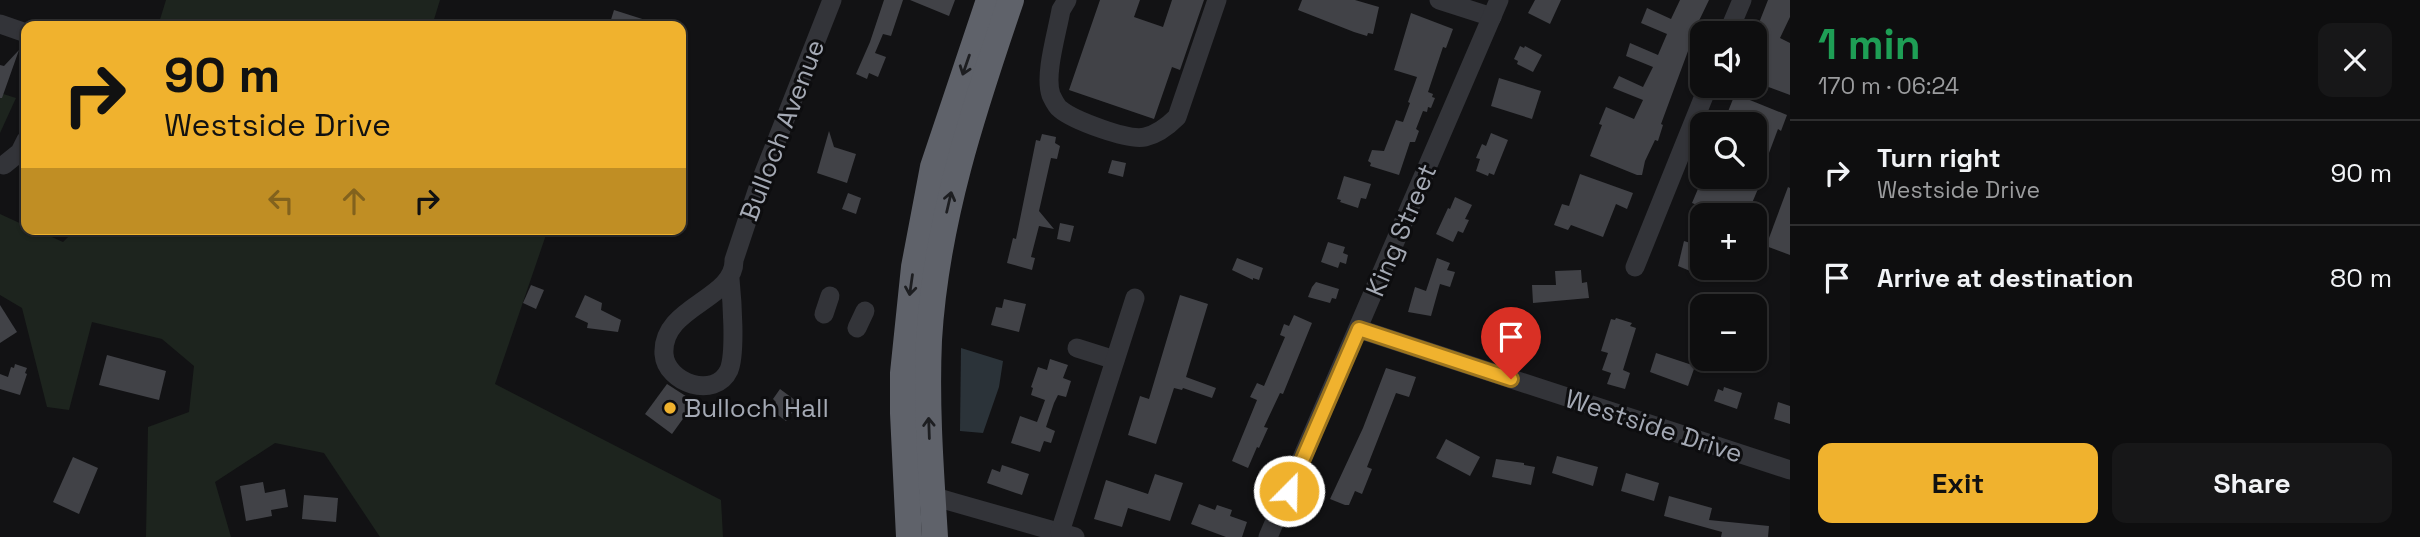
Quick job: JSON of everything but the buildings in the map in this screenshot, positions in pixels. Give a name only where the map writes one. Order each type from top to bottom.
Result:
[{"type":"highway","points":[[935,537],[920,497],[903,373],[910,292],[918,238],[943,134],[989,0]]},
{"type":"highway","points":[[909,537],[920,497],[929,415],[929,340],[942,237],[966,138],[1011,0]]},
{"type":"street","name":"Bulloch Avenue","points":[[732,269],[758,188],[832,0]]},
{"type":"street","points":[[1067,0],[1061,10],[1049,85],[1052,98],[1060,109],[1105,130],[1124,136],[1144,137],[1164,129],[1177,117],[1217,0]]},
{"type":"street","points":[[1438,0],[1495,9]]},
{"type":"street","points":[[1733,21],[1742,0]]},
{"type":"street","name":"King Street","points":[[1268,537],[1495,9]]},
{"type":"street","points":[[0,24],[21,31]]},
{"type":"street","points":[[1635,267],[1702,98]]},
{"type":"street","points":[[4,165],[21,150]]},
{"type":"street","points":[[732,269],[729,370],[721,380],[710,386],[684,382],[672,372],[664,357],[672,326],[732,269]]},
{"type":"street","points":[[920,497],[1067,535],[1115,360],[1135,298]]},
{"type":"street","name":"Westside Drive","points":[[1359,329],[1790,470]]},
{"type":"street","points":[[1077,348],[1115,360]]},
{"type":"shaded area","points":[[166,0],[440,0],[434,21],[160,21]]},
{"type":"shaded area","points":[[0,93],[16,98],[0,133]]},
{"type":"shaded area","points":[[0,214],[21,224],[21,235],[47,235],[63,242],[70,235],[546,235],[495,384],[721,500],[723,537],[380,537],[324,453],[275,443],[215,482],[231,537],[146,537],[148,427],[189,412],[194,366],[162,339],[92,322],[69,410],[47,407],[22,308],[0,295]]},
{"type":"shaded area","points":[[961,348],[1003,361],[999,387],[983,433],[960,431]]},
{"type":"place","name":"Bulloch Hall","points":[[670,408]]},
{"type":"route","points":[[1289,491],[1359,329],[1511,379]]}]
